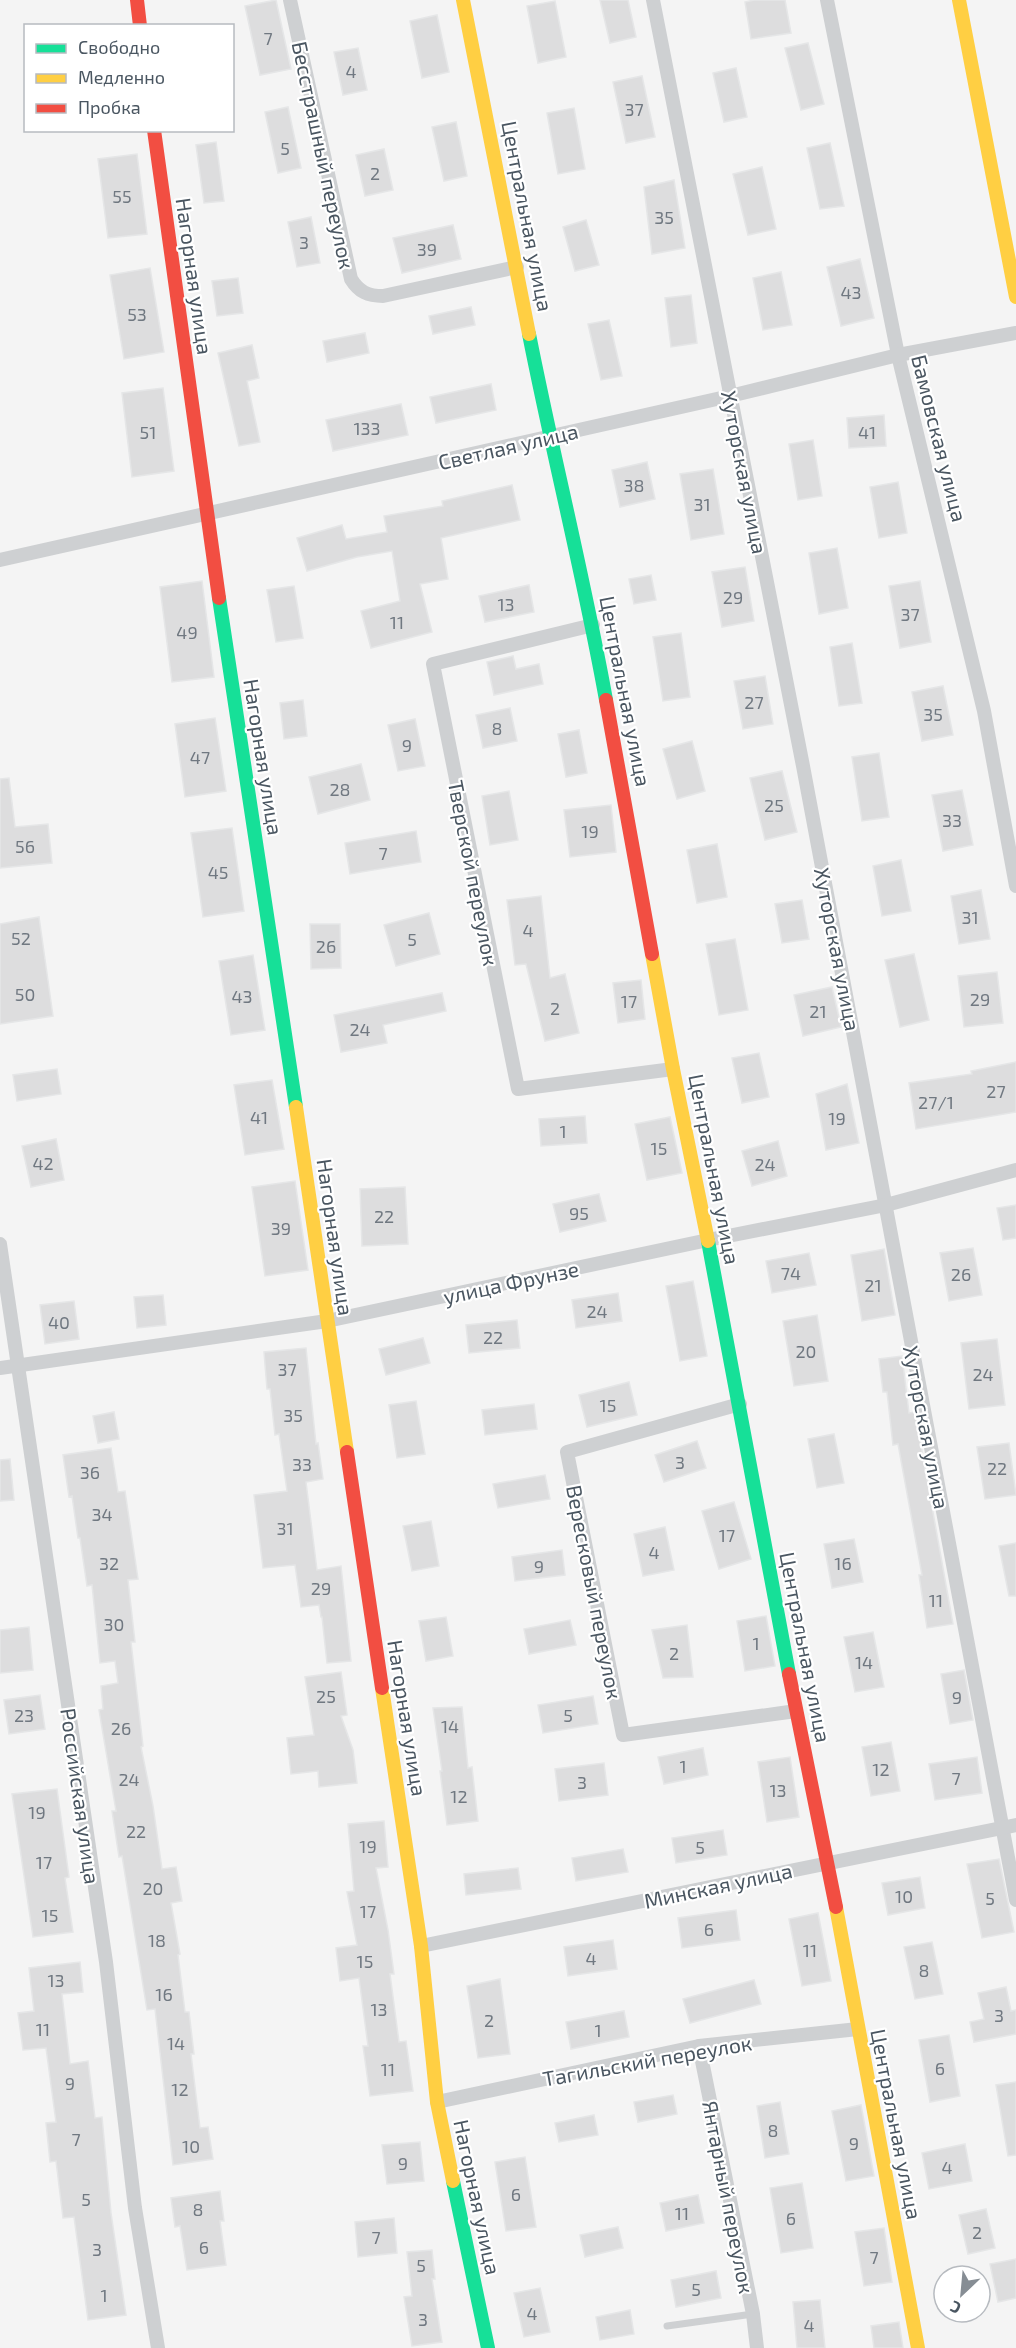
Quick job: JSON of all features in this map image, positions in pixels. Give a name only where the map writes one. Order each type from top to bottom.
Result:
[{"type":"street","points":[[137,0],[140,24]]},
{"type":"street","name":"Бесстрашный переулок","points":[[290,0],[351,279],[356,287],[372,296],[383,296],[517,267]]},
{"type":"street","name":"Центральная улица","points":[[464,0],[549,436],[593,625],[674,1069],[740,1404],[796,1711],[828,1862],[918,2348]]},
{"type":"street","name":"Хуторская улица","points":[[653,0],[886,1205],[1009,1826],[1016,1900]]},
{"type":"street","name":"Бамовская улица","points":[[827,0],[898,355],[984,711],[1016,886]]},
{"type":"street","points":[[959,0],[1016,297]]},
{"type":"street","name":"Нагорная улица","points":[[154,132],[207,515],[421,1946],[437,2102],[488,2348]]},
{"type":"street","name":"Светлая улица","points":[[0,560],[730,396],[898,355],[1016,333]]},
{"type":"street","name":"Тверской переулок","points":[[593,625],[433,664],[518,1089],[674,1069]]},
{"type":"street","name":"улица Фрунзе","points":[[0,1368],[327,1321],[708,1240],[886,1205],[1016,1170]]},
{"type":"street","name":"Российская улица","points":[[0,1244],[105,1962],[135,2208],[158,2348]]},
{"type":"street","name":"Вересковый переулок","points":[[740,1404],[567,1452],[623,1735],[796,1711]]},
{"type":"street","name":"Минская улица","points":[[421,1946],[1009,1826]]},
{"type":"street","name":"Тагильский переулок","points":[[437,2102],[699,2046],[858,2029]]},
{"type":"street","name":"Янтарный переулок","points":[[699,2046],[753,2314],[757,2348]]},
{"type":"lane","points":[[667,2326],[753,2314]]},
{"type":"building","points":[[276,0],[291,69],[260,75],[245,6]]},
{"type":"building","points":[[600,0],[628,0],[636,37],[610,43]]},
{"type":"building","points":[[785,0],[791,33],[751,39],[745,2]]},
{"type":"building","points":[[555,1],[566,57],[538,63],[527,6]]},
{"type":"building","points":[[437,15],[449,72],[422,78],[410,21]]},
{"type":"building","points":[[808,43],[824,104],[801,110],[785,48]]},
{"type":"building","points":[[358,48],[367,90],[343,95],[334,52]]},
{"type":"building","points":[[736,68],[747,117],[724,122],[713,73]]},
{"type":"building","points":[[642,76],[655,137],[626,143],[613,82]]},
{"type":"building","points":[[288,107],[301,168],[278,173],[265,112]]},
{"type":"building","points":[[574,108],[585,169],[558,174],[547,113]]},
{"type":"building","points":[[456,122],[467,176],[444,181],[432,127]]},
{"type":"building","points":[[216,142],[224,201],[204,203],[196,145]]},
{"type":"building","points":[[830,143],[844,206],[820,209],[807,148]]},
{"type":"building","points":[[384,149],[393,190],[365,196],[356,155]]},
{"type":"building","points":[[137,154],[147,234],[108,238],[98,159]]},
{"type":"building","points":[[762,167],[776,229],[748,235],[733,174]]},
{"type":"building","points":[[674,180],[685,248],[652,254],[644,187]]},
{"type":"building","points":[[311,217],[320,263],[297,267],[288,222]]},
{"type":"building","points":[[586,220],[599,265],[575,271],[563,227]]},
{"type":"building","points":[[453,225],[461,259],[402,273],[393,238]]},
{"type":"building","points":[[860,259],[874,318],[841,326],[827,267]]},
{"type":"building","points":[[150,268],[164,352],[124,359],[110,275]]},
{"type":"building","points":[[781,272],[792,325],[763,330],[753,278]]},
{"type":"building","points":[[238,278],[243,313],[217,316],[212,281]]},
{"type":"building","points":[[691,295],[697,343],[671,347],[665,298]]},
{"type":"building","points":[[471,307],[475,325],[433,334],[429,316]]},
{"type":"building","points":[[609,320],[622,376],[601,380],[588,324]]},
{"type":"building","points":[[365,333],[369,353],[327,362],[323,341]]},
{"type":"building","points":[[252,345],[259,378],[247,381],[260,442],[239,446],[218,353]]},
{"type":"building","points":[[491,384],[496,410],[436,423],[430,397]]},
{"type":"building","points":[[163,388],[174,471],[132,477],[122,393]]},
{"type":"building","points":[[401,404],[408,435],[333,451],[326,420]]},
{"type":"building","points":[[884,415],[886,446],[849,448],[847,418]]},
{"type":"building","points":[[813,440],[822,496],[798,500],[789,444]]},
{"type":"building","points":[[647,462],[655,499],[620,507],[612,470]]},
{"type":"building","points":[[713,469],[724,534],[691,540],[680,474]]},
{"type":"building","points":[[898,482],[907,533],[879,538],[870,487]]},
{"type":"building","points":[[512,485],[520,520],[441,538],[448,579],[420,584],[432,632],[371,648],[361,611],[400,601],[392,551],[357,557],[307,571],[297,538],[342,525],[346,539],[387,532],[384,516],[443,506],[442,501]]},
{"type":"building","points":[[837,548],[848,608],[819,614],[809,553]]},
{"type":"building","points":[[745,567],[754,621],[722,627],[712,572]]},
{"type":"building","points":[[651,575],[656,600],[634,604],[629,579]]},
{"type":"building","points":[[202,581],[214,677],[172,682],[160,587]]},
{"type":"building","points":[[920,581],[931,642],[900,648],[889,586]]},
{"type":"building","points":[[529,585],[534,612],[485,622],[479,596]]},
{"type":"building","points":[[294,586],[303,638],[276,642],[267,590]]},
{"type":"building","points":[[681,633],[690,697],[663,701],[653,637]]},
{"type":"building","points":[[852,643],[862,703],[839,706],[830,647]]},
{"type":"building","points":[[513,656],[516,669],[539,664],[543,684],[494,695],[487,662]]},
{"type":"building","points":[[765,676],[773,724],[743,729],[734,681]]},
{"type":"building","points":[[943,686],[953,735],[922,741],[912,692]]},
{"type":"building","points":[[303,700],[307,736],[284,739],[280,703]]},
{"type":"building","points":[[510,708],[517,741],[483,748],[476,715]]},
{"type":"building","points":[[215,718],[226,791],[185,797],[175,724]]},
{"type":"building","points":[[415,719],[425,766],[398,771],[388,725]]},
{"type":"building","points":[[579,730],[587,773],[566,777],[558,734]]},
{"type":"building","points":[[692,741],[705,791],[677,799],[663,749]]},
{"type":"building","points":[[879,753],[889,817],[862,821],[852,757]]},
{"type":"building","points":[[361,764],[370,800],[318,814],[309,777]]},
{"type":"building","points":[[782,771],[797,832],[765,840],[750,778]]},
{"type":"building","points":[[9,778],[15,827],[48,824],[52,863],[0,868],[0,779]]},
{"type":"building","points":[[962,790],[973,845],[943,851],[932,795]]},
{"type":"building","points":[[509,791],[518,840],[490,845],[482,796]]},
{"type":"building","points":[[611,805],[616,852],[570,857],[564,810]]},
{"type":"building","points":[[232,828],[244,911],[203,917],[191,833]]},
{"type":"building","points":[[416,831],[421,862],[350,874],[345,843]]},
{"type":"building","points":[[717,844],[727,897],[697,903],[687,850]]},
{"type":"building","points":[[901,860],[911,911],[882,916],[873,866]]},
{"type":"building","points":[[981,890],[990,939],[959,944],[951,896]]},
{"type":"building","points":[[541,896],[550,978],[565,974],[579,1033],[545,1041],[526,964],[515,965],[507,900]]},
{"type":"building","points":[[802,900],[809,939],[782,943],[775,904]]},
{"type":"building","points":[[429,913],[440,954],[396,966],[384,925]]},
{"type":"building","points":[[39,917],[53,1016],[0,1024],[0,924]]},
{"type":"building","points":[[310,924],[340,924],[341,968],[311,969]]},
{"type":"building","points":[[735,939],[748,1010],[719,1015],[706,944]]},
{"type":"building","points":[[914,954],[929,1020],[900,1027],[885,960]]},
{"type":"building","points":[[253,955],[265,1030],[231,1035],[219,961]]},
{"type":"building","points":[[997,972],[1003,1023],[964,1027],[958,976]]},
{"type":"building","points":[[641,980],[645,1019],[618,1023],[613,983]]},
{"type":"building","points":[[832,987],[841,1027],[803,1036],[794,995]]},
{"type":"building","points":[[442,993],[446,1011],[383,1025],[387,1043],[341,1052],[334,1015]]},
{"type":"building","points":[[759,1053],[769,1097],[742,1103],[732,1058]]},
{"type":"building","points":[[1016,1062],[1016,1112],[916,1129],[909,1083],[972,1074],[971,1071]]},
{"type":"building","points":[[57,1069],[61,1094],[17,1101],[13,1075]]},
{"type":"building","points":[[272,1080],[284,1149],[245,1155],[234,1085]]},
{"type":"building","points":[[847,1084],[859,1143],[826,1150],[816,1094]]},
{"type":"building","points":[[585,1116],[587,1143],[541,1146],[539,1119]]},
{"type":"building","points":[[670,1117],[682,1173],[647,1180],[635,1124]]},
{"type":"building","points":[[56,1139],[64,1180],[31,1187],[22,1146]]},
{"type":"building","points":[[778,1141],[787,1176],[752,1186],[742,1151]]},
{"type":"building","points":[[295,1181],[308,1270],[265,1276],[252,1187]]},
{"type":"building","points":[[405,1187],[408,1244],[362,1246],[360,1189]]},
{"type":"building","points":[[599,1194],[606,1221],[560,1232],[553,1204]]},
{"type":"building","points":[[1016,1205],[1016,1238],[1003,1240],[997,1208]]},
{"type":"building","points":[[973,1248],[982,1295],[949,1301],[940,1253]]},
{"type":"building","points":[[884,1249],[895,1315],[862,1321],[851,1255]]},
{"type":"building","points":[[809,1253],[816,1285],[772,1293],[766,1261]]},
{"type":"building","points":[[693,1281],[707,1356],[680,1361],[666,1286]]},
{"type":"building","points":[[618,1293],[622,1321],[576,1328],[572,1300]]},
{"type":"building","points":[[163,1295],[166,1325],[137,1328],[134,1297]]},
{"type":"building","points":[[74,1301],[79,1339],[45,1344],[40,1305]]},
{"type":"building","points":[[817,1315],[828,1381],[794,1386],[783,1321]]},
{"type":"building","points":[[517,1320],[520,1348],[469,1353],[466,1325]]},
{"type":"building","points":[[423,1338],[430,1363],[386,1375],[379,1349]]},
{"type":"building","points":[[997,1339],[1005,1405],[969,1409],[961,1343]]},
{"type":"building","points":[[306,1348],[316,1444],[318,1443],[323,1479],[306,1482],[317,1570],[341,1566],[351,1661],[327,1663],[319,1605],[301,1607],[295,1565],[263,1568],[254,1495],[287,1491],[279,1434],[275,1435],[270,1389],[267,1389],[264,1352]]},
{"type":"building","points":[[902,1356],[909,1413],[915,1412],[953,1624],[927,1628],[919,1575],[922,1575],[898,1444],[893,1445],[887,1392],[883,1392],[879,1359]]},
{"type":"building","points":[[629,1382],[637,1415],[587,1427],[579,1395]]},
{"type":"building","points":[[416,1401],[425,1454],[397,1458],[389,1405]]},
{"type":"building","points":[[534,1404],[537,1429],[485,1435],[482,1410]]},
{"type":"building","points":[[114,1412],[119,1439],[98,1443],[93,1416]]},
{"type":"building","points":[[834,1434],[844,1483],[817,1488],[808,1439]]},
{"type":"building","points":[[697,1441],[706,1468],[664,1482],[655,1455]]},
{"type":"building","points":[[1009,1443],[1016,1495],[985,1499],[977,1447]]},
{"type":"building","points":[[111,1448],[118,1492],[125,1491],[138,1579],[128,1580],[135,1642],[131,1642],[143,1746],[141,1747],[153,1806],[162,1869],[176,1867],[182,1901],[171,1903],[180,1954],[178,1955],[185,2012],[189,2012],[194,2054],[191,2054],[200,2128],[208,2127],[213,2159],[173,2165],[155,2009],[147,2010],[122,1856],[119,1857],[112,1811],[116,1811],[99,1710],[103,1709],[101,1686],[118,1683],[115,1661],[100,1663],[92,1585],[87,1586],[63,1455]]},
{"type":"building","points":[[10,1459],[14,1500],[0,1501],[0,1460]]},
{"type":"building","points":[[545,1475],[550,1499],[498,1508],[493,1484]]},
{"type":"building","points":[[734,1502],[751,1559],[719,1569],[702,1511]]},
{"type":"building","points":[[431,1521],[439,1566],[412,1571],[403,1526]]},
{"type":"building","points":[[665,1527],[674,1570],[643,1576],[634,1534]]},
{"type":"building","points":[[854,1539],[863,1582],[832,1588],[824,1544]]},
{"type":"building","points":[[1016,1543],[1016,1596],[1009,1596],[999,1546]]},
{"type":"building","points":[[562,1550],[565,1575],[515,1581],[512,1557]]},
{"type":"building","points":[[766,1616],[775,1666],[745,1671],[737,1621]]},
{"type":"building","points":[[446,1617],[453,1656],[426,1661],[419,1621]]},
{"type":"building","points":[[570,1620],[576,1645],[529,1654],[524,1629]]},
{"type":"building","points":[[687,1625],[693,1677],[663,1678],[652,1630]]},
{"type":"building","points":[[29,1627],[33,1670],[0,1673],[0,1630]]},
{"type":"building","points":[[873,1632],[884,1687],[855,1692],[844,1637]]},
{"type":"building","points":[[964,1670],[973,1720],[950,1724],[941,1674]]},
{"type":"building","points":[[341,1672],[347,1715],[341,1716],[353,1750],[357,1783],[319,1787],[318,1771],[291,1774],[287,1738],[314,1735],[305,1677]]},
{"type":"building","points":[[40,1695],[45,1729],[9,1734],[4,1700]]},
{"type":"building","points":[[593,1696],[598,1724],[543,1733],[538,1705]]},
{"type":"building","points":[[462,1707],[468,1768],[472,1767],[478,1821],[447,1825],[433,1708]]},
{"type":"building","points":[[891,1742],[900,1791],[871,1796],[862,1747]]},
{"type":"building","points":[[703,1748],[708,1775],[664,1784],[658,1757]]},
{"type":"building","points":[[790,1757],[799,1817],[767,1822],[758,1762]]},
{"type":"building","points":[[977,1757],[982,1793],[935,1800],[929,1764]]},
{"type":"building","points":[[604,1763],[608,1795],[559,1801],[555,1769]]},
{"type":"building","points":[[57,1789],[69,1877],[65,1878],[73,1932],[33,1937],[12,1794]]},
{"type":"building","points":[[384,1821],[388,1867],[376,1868],[394,1974],[390,1974],[399,2042],[406,2041],[413,2091],[370,2096],[363,2046],[368,2046],[359,1978],[340,1981],[336,1948],[357,1945],[347,1892],[354,1891],[348,1824]]},
{"type":"building","points":[[723,1830],[727,1855],[676,1863],[672,1838]]},
{"type":"building","points":[[623,1849],[628,1872],[576,1881],[572,1858]]},
{"type":"building","points":[[999,1859],[1014,1932],[982,1938],[967,1864]]},
{"type":"building","points":[[518,1868],[521,1889],[466,1895],[464,1874]]},
{"type":"building","points":[[920,1877],[925,1908],[888,1915],[882,1883]]},
{"type":"building","points":[[736,1910],[740,1940],[682,1948],[678,1918]]},
{"type":"building","points":[[818,1913],[831,1981],[802,1986],[789,1919]]},
{"type":"building","points":[[613,1940],[617,1969],[568,1976],[564,1947]]},
{"type":"building","points":[[932,1942],[943,1994],[915,1999],[904,1947]]},
{"type":"building","points":[[80,1962],[83,1992],[62,1994],[70,2064],[88,2061],[95,2118],[102,2117],[111,2213],[126,2315],[88,2320],[74,2217],[63,2218],[56,2161],[50,2162],[46,2123],[56,2122],[46,2048],[23,2050],[18,2013],[34,2011],[29,1968]]},
{"type":"building","points":[[500,1979],[510,2054],[478,2058],[467,1986]]},
{"type":"building","points":[[754,1980],[761,2004],[690,2023],[683,1999]]},
{"type":"building","points":[[1006,1987],[1011,2011],[1016,2010],[1016,2034],[974,2042],[970,2022],[984,2019],[978,1993]]},
{"type":"building","points":[[624,2011],[629,2037],[571,2049],[566,2022]]},
{"type":"building","points":[[949,2035],[960,2096],[930,2102],[919,2040]]},
{"type":"building","points":[[1016,2082],[1016,2155],[1008,2156],[996,2085]]},
{"type":"building","points":[[673,2095],[677,2114],[638,2122],[634,2102]]},
{"type":"building","points":[[780,2102],[789,2154],[765,2158],[757,2106]]},
{"type":"building","points":[[861,2105],[874,2176],[846,2181],[832,2111]]},
{"type":"building","points":[[594,2115],[598,2135],[559,2142],[555,2123]]},
{"type":"building","points":[[420,2142],[424,2181],[387,2184],[382,2145]]},
{"type":"building","points":[[965,2144],[972,2181],[929,2189],[922,2153]]},
{"type":"building","points":[[525,2157],[536,2227],[506,2231],[495,2162]]},
{"type":"building","points":[[802,2183],[813,2248],[781,2253],[770,2188]]},
{"type":"building","points":[[220,2191],[224,2221],[220,2221],[226,2265],[187,2270],[180,2226],[175,2227],[171,2198]]},
{"type":"building","points":[[698,2195],[704,2223],[666,2231],[660,2203]]},
{"type":"building","points":[[986,2209],[995,2248],[968,2254],[959,2215]]},
{"type":"building","points":[[394,2218],[397,2253],[358,2257],[355,2222]]},
{"type":"building","points":[[618,2227],[623,2248],[585,2257],[580,2235]]},
{"type":"building","points":[[884,2228],[892,2282],[864,2286],[855,2232]]},
{"type":"building","points":[[432,2250],[435,2279],[432,2279],[442,2342],[412,2346],[404,2297],[412,2296],[407,2252]]},
{"type":"building","points":[[1016,2259],[1016,2298],[998,2302],[992,2264],[990,2264]]},
{"type":"building","points":[[716,2271],[721,2298],[676,2307],[671,2280]]},
{"type":"building","points":[[540,2288],[550,2332],[524,2337],[514,2293]]},
{"type":"building","points":[[820,2300],[825,2348],[797,2348],[793,2302]]},
{"type":"building","points":[[630,2310],[634,2334],[600,2340],[596,2317]]},
{"type":"building","points":[[899,2322],[903,2348],[874,2348],[871,2326]]},
{"type":"traffic: fast","points":[[529,334],[606,700]]},
{"type":"traffic: fast","points":[[219,598],[296,1107]]},
{"type":"traffic: fast","points":[[708,1241],[789,1674]]},
{"type":"traffic: fast","points":[[453,2181],[488,2348]]},
{"type":"traffic: slow","points":[[463,0],[529,334]]},
{"type":"traffic: slow","points":[[959,0],[1016,297]]},
{"type":"traffic: slow","points":[[652,954],[708,1241]]},
{"type":"traffic: slow","points":[[296,1107],[347,1452]]},
{"type":"traffic: slow","points":[[382,1688],[421,1946],[437,2102],[453,2181]]},
{"type":"traffic: slow","points":[[836,1907],[918,2348]]},
{"type":"traffic: jam","points":[[137,0],[140,24]]},
{"type":"traffic: jam","points":[[154,132],[219,598]]},
{"type":"traffic: jam","points":[[606,700],[652,954]]},
{"type":"traffic: jam","points":[[347,1452],[382,1688]]},
{"type":"traffic: jam","points":[[789,1674],[836,1907]]}]
